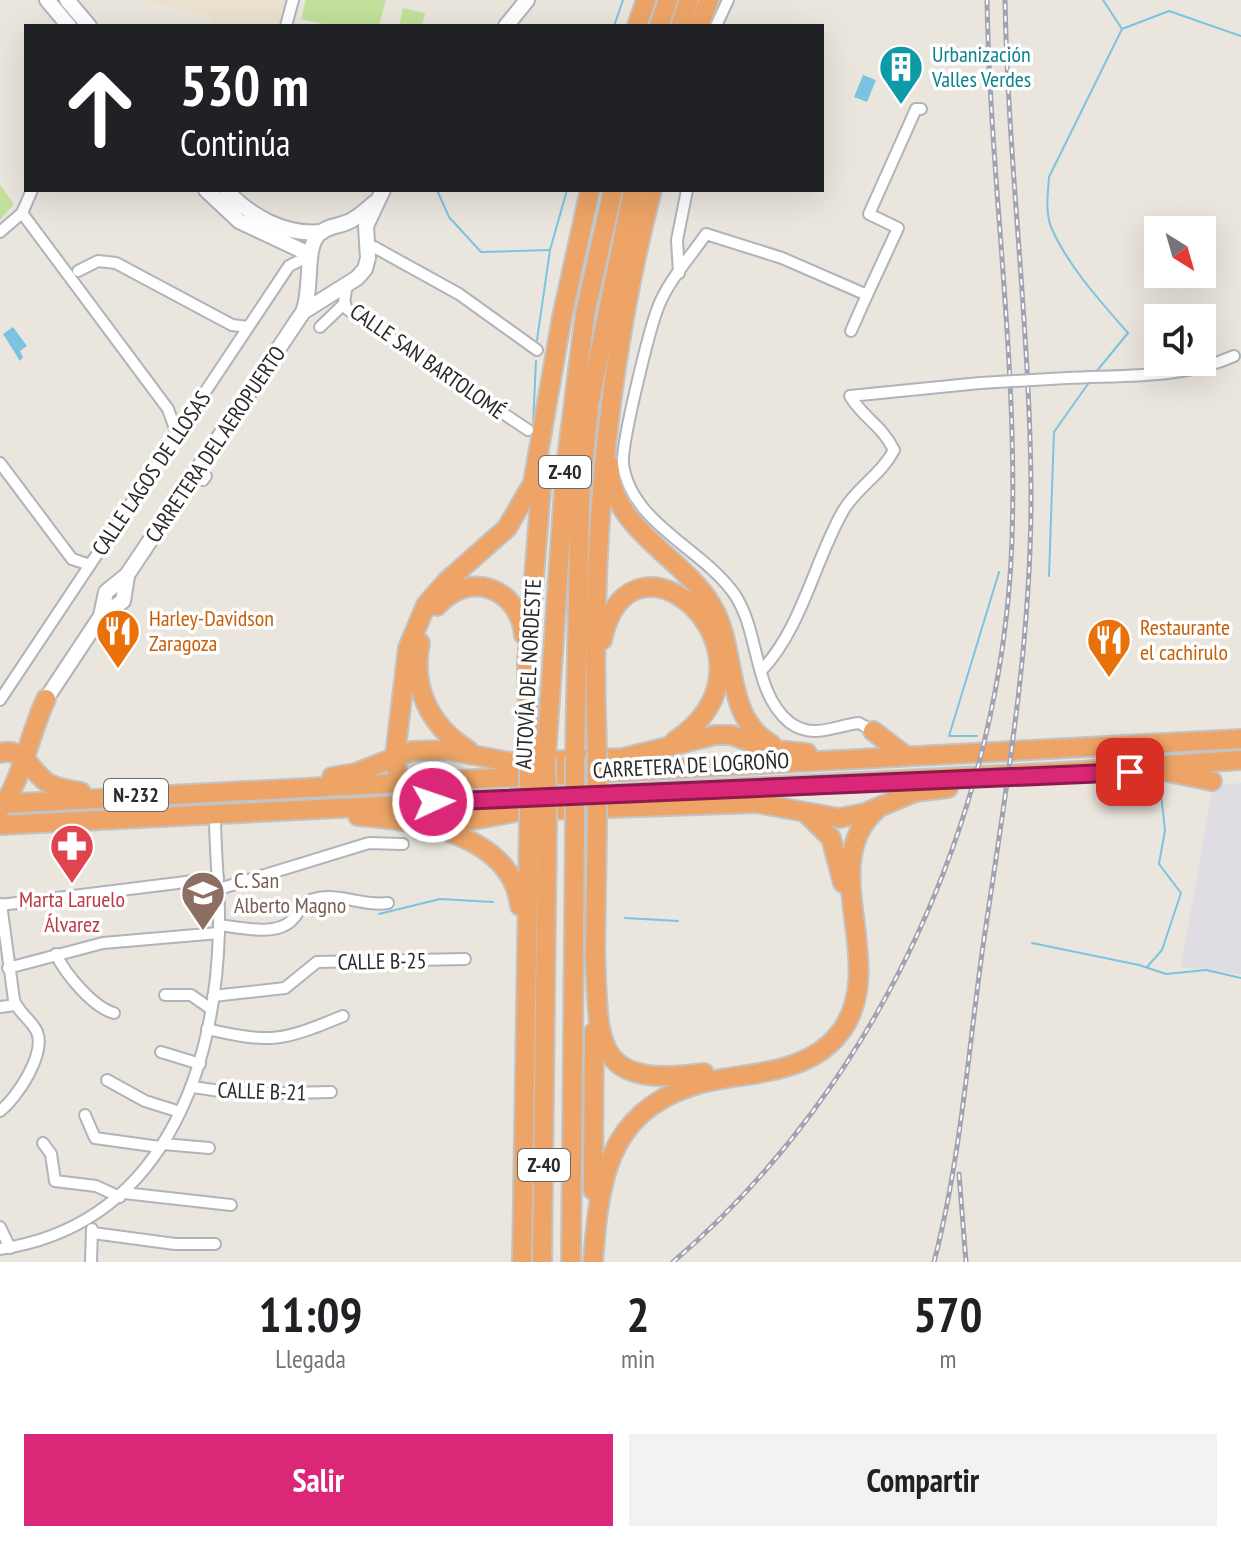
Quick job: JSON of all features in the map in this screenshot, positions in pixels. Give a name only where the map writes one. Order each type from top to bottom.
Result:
[{"type":"highway","points":[[638,24],[646,0]]},
{"type":"highway","points":[[660,24],[668,0]]},
{"type":"highway","points":[[681,24],[689,0]]},
{"type":"highway","points":[[700,24],[709,0]]},
{"type":"highway","points":[[433,802],[408,792],[400,783],[395,756],[408,648],[419,618],[435,593],[495,541],[517,516],[533,483],[562,317],[590,192]]},
{"type":"highway","name":"AUTOVÍA DEL NORDESTE","points":[[542,1262],[537,754],[565,474],[585,314],[613,192]]},
{"type":"highway","name":"AUTOVÍA DEL NORDESTE","points":[[571,1262],[579,525],[586,436],[605,316],[633,192]]},
{"type":"highway","points":[[593,1262],[596,559],[608,428],[625,315],[652,192]]},
{"type":"highway","points":[[527,665],[547,410]]},
{"type":"highway","points":[[608,428],[609,471],[619,501],[639,530],[689,577],[712,605],[723,631],[737,696],[748,724],[756,735],[788,752]]},
{"type":"highway","points":[[481,758],[443,731],[422,696],[418,654],[432,611],[452,592],[466,586],[491,588],[505,594],[519,612],[523,624],[537,754]]},
{"type":"highway","points":[[596,730],[602,643],[609,617],[624,600],[640,591],[660,588],[681,594],[696,606],[710,626],[717,655],[717,678],[709,704],[693,726],[677,740],[639,755]]},
{"type":"highway","points":[[1,754],[46,699]]},
{"type":"highway","points":[[3,813],[46,699]]},
{"type":"highway","points":[[356,773],[376,755],[399,714]]},
{"type":"highway","points":[[287,788],[356,773],[395,756],[440,750],[527,762],[639,755],[700,738],[724,735],[788,752],[846,754],[862,759],[873,731],[892,749],[909,757]]},
{"type":"highway","name":"CARRETERA DE LOGROÑO","points":[[3,813],[111,796],[1241,739]]},
{"type":"highway","points":[[1,754],[23,757],[52,786],[111,796]]},
{"type":"highway","name":"CARRETERA DE LOGROÑO","points":[[3,813],[215,816],[433,802],[1075,772],[1241,760]]},
{"type":"highway","points":[[419,825],[462,822],[521,811],[699,804],[774,804],[807,814],[839,818],[878,808],[915,792],[1023,782],[1075,772],[1178,772],[1212,781]]},
{"type":"highway","points":[[593,1262],[604,1173],[621,1136],[640,1116],[662,1099],[694,1085],[799,1063],[825,1049],[843,1029],[856,1001],[860,979],[851,876],[853,849],[863,824],[878,808]]},
{"type":"highway","points":[[320,810],[419,825],[475,844],[501,862],[516,885],[525,937]]},
{"type":"highway","points":[[595,951],[600,1034],[608,1053],[629,1072],[650,1078],[685,1076],[772,1062],[807,1049],[829,1031],[844,1009],[852,964],[836,851],[825,829],[807,814]]},
{"type":"highway","points":[[522,1262],[525,937],[538,824]]},
{"type":"main road","points":[[47,0],[67,24]]},
{"type":"main road","points":[[67,0],[87,24]]},
{"type":"main road","points":[[508,24],[527,0]]},
{"type":"main road","points":[[208,192],[239,221],[310,259],[324,281],[345,293]]},
{"type":"main road","points":[[229,192],[268,222],[300,232],[322,232],[338,226],[374,203],[382,192]]},
{"type":"main road","points":[[365,269],[374,203]]},
{"type":"main road","points":[[338,226],[351,229],[366,245]]},
{"type":"main road","name":"CARRETERA DEL AEROPUERTO","points":[[46,699],[127,575],[200,476],[303,312],[309,297],[313,241],[322,232]]},
{"type":"main road","name":"CARRETERA DEL AEROPUERTO","points":[[303,312],[323,296],[345,293],[365,269]]},
{"type":"street","points":[[287,24],[293,0]]},
{"type":"street","points":[[717,24],[728,0]]},
{"type":"street","points":[[851,331],[898,228],[869,214],[916,109],[921,109]]},
{"type":"street","points":[[0,232],[22,213],[31,192]]},
{"type":"street","points":[[679,273],[677,240],[687,192]]},
{"type":"street","points":[[22,213],[168,409],[177,434]]},
{"type":"street","points":[[867,295],[782,258],[706,234],[657,310],[625,443],[623,467],[630,488],[651,515],[717,573],[734,594],[744,613],[774,703],[793,724],[820,732],[862,723],[873,731]]},
{"type":"street","points":[[366,245],[395,256],[459,294],[537,350]]},
{"type":"street","points":[[365,269],[382,258],[395,256]]},
{"type":"street","name":"CALLE LAGOS DE LLOSAS","points":[[0,700],[292,261],[310,259]]},
{"type":"street","points":[[63,268],[78,271],[98,261],[116,263],[232,325],[248,327]]},
{"type":"street","points":[[78,271],[79,289]]},
{"type":"street","points":[[320,327],[345,293]]},
{"type":"street","name":"CALLE SAN BARTOLOMÉ","points":[[345,293],[351,312],[528,430]]},
{"type":"street","points":[[761,671],[803,600],[843,511],[862,485],[885,467],[894,450],[882,427],[860,413],[850,396],[980,383],[1174,372],[1212,366],[1234,356]]},
{"type":"street","points":[[0,463],[72,559],[90,565]]},
{"type":"street","points":[[0,1227],[5,1248],[37,1243],[91,1219],[122,1195],[161,1145],[180,1112],[200,1064],[213,996],[219,929],[215,816]]},
{"type":"street","points":[[0,1111],[18,1095],[38,1047],[35,1027],[15,1005],[0,904],[218,883],[369,843],[403,844]]},
{"type":"street","points":[[8,968],[103,943],[219,929],[283,926],[301,906],[313,899],[339,898],[370,906],[388,903]]},
{"type":"street","points":[[56,954],[82,988],[104,1010],[114,1013]]},
{"type":"street","name":"CALLE B-25","points":[[213,996],[285,988],[317,962],[465,959]]},
{"type":"street","points":[[165,995],[191,995],[211,1009]]},
{"type":"street","points":[[0,1007],[15,1005]]},
{"type":"street","points":[[207,1029],[259,1041],[311,1030],[343,1016]]},
{"type":"street","points":[[161,1052],[200,1064]]},
{"type":"street","points":[[107,1080],[145,1101],[180,1112]]},
{"type":"street","name":"CALLE B-21","points":[[193,1087],[240,1094],[331,1092]]},
{"type":"street","points":[[85,1115],[95,1138],[209,1148]]},
{"type":"street","points":[[43,1143],[51,1154],[55,1181],[96,1186],[122,1195],[231,1205]]},
{"type":"street","points":[[91,1219],[91,1262]]},
{"type":"street","points":[[93,1233],[175,1244],[215,1244]]},
{"type":"shaded area","points":[[140,0],[286,0],[279,24],[210,24],[212,17]]},
{"type":"shaded area","points":[[1241,783],[1241,975],[1181,967],[1213,785]]},
{"type":"green space","points":[[306,0],[386,0],[380,24],[322,24],[301,19]]},
{"type":"green space","points":[[403,8],[425,13],[422,24],[399,24]]},
{"type":"green space","points":[[0,185],[14,204],[0,220]]},
{"type":"water","points":[[863,75],[876,80],[867,102],[854,97]]},
{"type":"water","points":[[13,327],[27,346],[20,351],[23,357],[20,361],[3,334]]},
{"type":"waterway","points":[[615,24],[623,0]]},
{"type":"waterway","points":[[1103,0],[1122,29]]},
{"type":"waterway","points":[[1096,372],[1128,333],[1085,283],[1058,241],[1048,215],[1049,177],[1122,29],[1169,11],[1241,36]]},
{"type":"waterway","points":[[438,192],[449,217],[481,252],[550,250]]},
{"type":"waterway","points":[[537,340],[550,250],[566,192]]},
{"type":"waterway","points":[[533,425],[536,361]]},
{"type":"waterway","points":[[1049,576],[1054,432],[1090,381]]},
{"type":"waterway","points":[[977,736],[949,736],[999,572]]},
{"type":"waterway","points":[[1147,967],[1162,950],[1181,893],[1159,864],[1165,830],[1161,794]]},
{"type":"waterway","points":[[379,914],[440,899],[493,902]]},
{"type":"waterway","points":[[625,918],[678,921]]},
{"type":"waterway","points":[[1032,943],[1139,965],[1166,974],[1206,970],[1241,978]]},
{"type":"railway","points":[[673,1262],[747,1191],[812,1112],[869,1027],[917,936],[955,840],[984,741],[1003,641],[1012,539],[1013,472],[1008,337],[993,135],[987,0]]},
{"type":"railway","points":[[934,1262],[962,1108],[1015,723],[1027,607],[1030,429],[1005,0]]},
{"type":"railway","points":[[959,1174],[966,1262]]},
{"type":"place","name":"Urbanización Valles Verdes","points":[[901,106]]},
{"type":"place","name":"Harley-Davidson Zaragoza","points":[[118,670]]},
{"type":"place","name":"Restaurante el cachirulo","points":[[1109,679]]},
{"type":"place","name":"Marta Laruelo Álvarez","points":[[72,885]]},
{"type":"place","name":"C. San Alberto Magno","points":[[203,932]]},
{"type":"route","points":[[433,802],[1081,771],[1130,772]]}]
